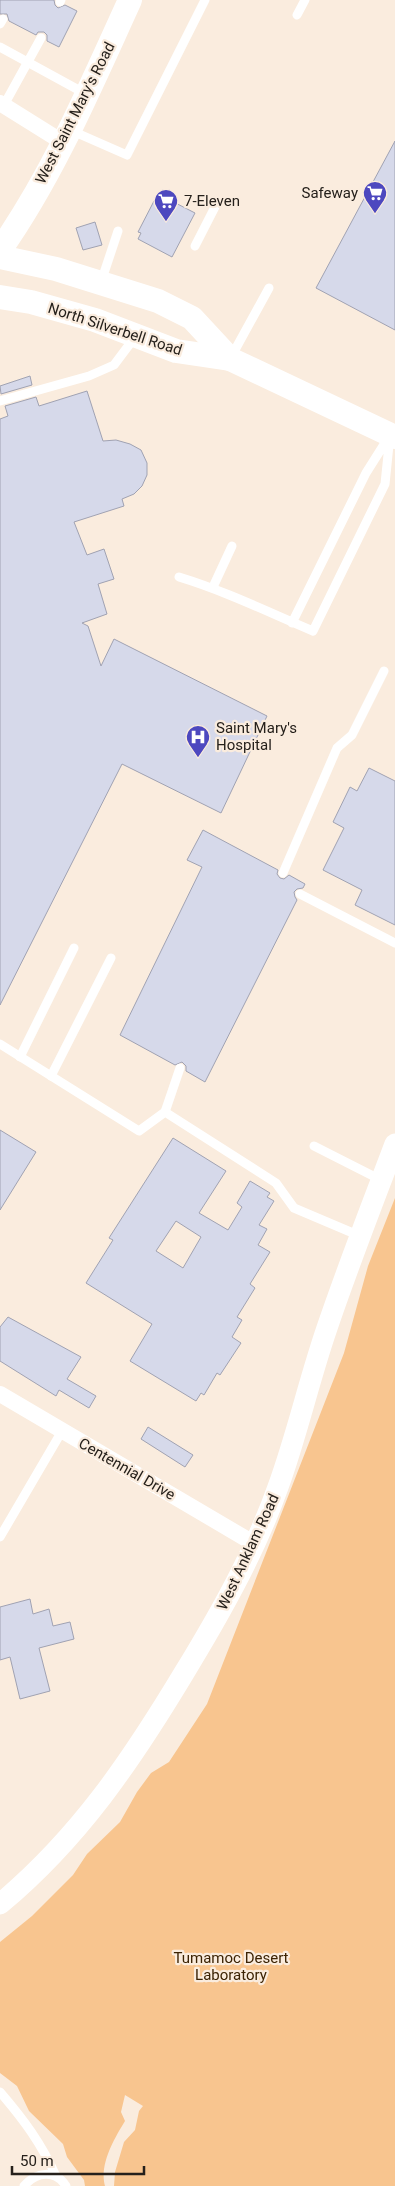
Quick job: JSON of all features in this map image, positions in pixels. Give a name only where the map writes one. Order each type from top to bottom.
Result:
[{"type":"main road","name":"West Saint Mary's Road","points":[[0,250],[67,137],[130,0]]},
{"type":"main road","name":"North Silverbell Road","points":[[0,257],[56,269],[158,301],[192,318],[230,359]]},
{"type":"main road","name":"North Silverbell Road","points":[[0,297],[30,302],[95,320],[176,351],[230,359],[392,436]]},
{"type":"street","points":[[2,104],[67,137]]},
{"type":"street","name":"West Anklam Road","points":[[0,1904],[26,1883],[85,1820],[120,1774],[145,1738],[211,1628],[255,1544],[278,1486],[327,1329],[395,1144]]},
{"type":"street","name":"Centennial Drive","points":[[0,1394],[255,1544]]},
{"type":"lane","points":[[67,137],[128,155],[205,0]]},
{"type":"lane","points":[[297,15],[305,0]]},
{"type":"lane","points":[[2,104],[41,38]]},
{"type":"lane","points":[[0,47],[87,94]]},
{"type":"lane","points":[[195,246],[216,205]]},
{"type":"lane","points":[[101,282],[118,231]]},
{"type":"lane","points":[[230,359],[269,288]]},
{"type":"lane","points":[[0,401],[89,376],[114,365],[137,335]]},
{"type":"lane","points":[[292,623],[366,473],[392,436]]},
{"type":"lane","points":[[178,577],[214,587],[313,631],[384,484],[392,436]]},
{"type":"lane","points":[[214,587],[232,546]]},
{"type":"lane","points":[[283,873],[337,748],[352,735],[384,671]]},
{"type":"lane","points":[[300,894],[395,943]]},
{"type":"lane","points":[[20,1057],[74,948]]},
{"type":"lane","points":[[51,1076],[110,958]]},
{"type":"lane","points":[[0,1044],[139,1130],[165,1112],[180,1068]]},
{"type":"lane","points":[[165,1112],[276,1183],[294,1208],[361,1237]]},
{"type":"lane","points":[[314,1146],[382,1180]]},
{"type":"lane","points":[[0,1537],[62,1431]]},
{"type":"lane","points":[[0,2092],[27,2124],[45,2152],[56,2176],[66,2186]]},
{"type":"lane","points":[[24,2186],[35,2176],[42,2174],[56,2176]]},
{"type":"green space","name":"Tumamoc Desert Laboratory","points":[[395,1198],[395,2186],[114,2186],[115,2172],[124,2142],[135,2130],[139,2111],[143,2106],[125,2095],[121,2112],[125,2121],[112,2144],[106,2161],[104,2170],[105,2186],[85,2186],[84,2180],[67,2157],[63,2144],[29,2111],[17,2086],[0,2073],[0,1942],[32,1916],[73,1875],[87,1854],[120,1822],[137,1792],[151,1773],[169,1762],[207,1704],[344,1353],[368,1266]]},
{"type":"building","points":[[0,0],[54,0],[58,8],[65,5],[77,11],[59,47],[47,41],[47,35],[44,32],[38,32],[36,35],[9,21],[7,14],[0,14]]},
{"type":"building","name":"Safeway","points":[[395,141],[395,330],[316,288]]},
{"type":"building","name":"7-Eleven","points":[[160,195],[195,213],[172,257],[138,239],[141,233],[138,232],[154,201],[157,202]]},
{"type":"building","points":[[95,222],[102,245],[83,250],[76,228]]},
{"type":"building","points":[[30,376],[32,385],[1,394],[0,386]]},
{"type":"building","points":[[87,391],[103,441],[116,440],[130,444],[141,450],[147,463],[147,475],[142,486],[134,494],[122,499],[124,506],[74,522],[87,555],[104,549],[114,579],[98,584],[107,614],[82,623],[88,626],[101,666],[114,639],[267,716],[221,813],[122,764],[0,1005],[0,419],[8,416],[5,406],[36,397],[39,406]]},
{"type":"building","points":[[369,768],[395,781],[395,925],[355,905],[362,890],[323,870],[344,828],[333,822],[350,787],[357,791]]},
{"type":"building","points":[[203,830],[278,870],[277,874],[280,878],[284,879],[289,875],[305,884],[303,888],[297,889],[294,892],[297,900],[205,1082],[186,1071],[186,1066],[182,1062],[175,1065],[120,1035],[202,867],[187,860]]},
{"type":"building","points":[[0,1130],[36,1152],[0,1210]]},
{"type":"building","points":[[173,1138],[226,1171],[199,1213],[228,1230],[242,1207],[237,1203],[250,1181],[270,1193],[267,1197],[274,1201],[259,1225],[267,1229],[258,1245],[270,1252],[250,1284],[255,1288],[237,1317],[242,1320],[232,1337],[241,1343],[220,1375],[217,1373],[204,1395],[201,1393],[196,1401],[130,1361],[152,1324],[86,1283],[113,1240],[109,1238]],"holes":[[[176,1221],[201,1237],[183,1268],[156,1251]]]},
{"type":"building","points":[[8,1317],[81,1357],[67,1379],[96,1396],[89,1408],[59,1390],[56,1396],[0,1361],[0,1327]]},
{"type":"building","points":[[148,1427],[193,1455],[185,1467],[141,1439]]},
{"type":"building","points":[[30,1599],[33,1614],[49,1609],[53,1626],[70,1622],[74,1639],[39,1648],[50,1691],[20,1699],[10,1657],[0,1660],[0,1607]]},
{"type":"place","name":"Safeway","points":[[375,214]]},
{"type":"place","name":"7-Eleven","points":[[166,222]]},
{"type":"place","name":"Saint Mary's Hospital","points":[[198,758]]}]
